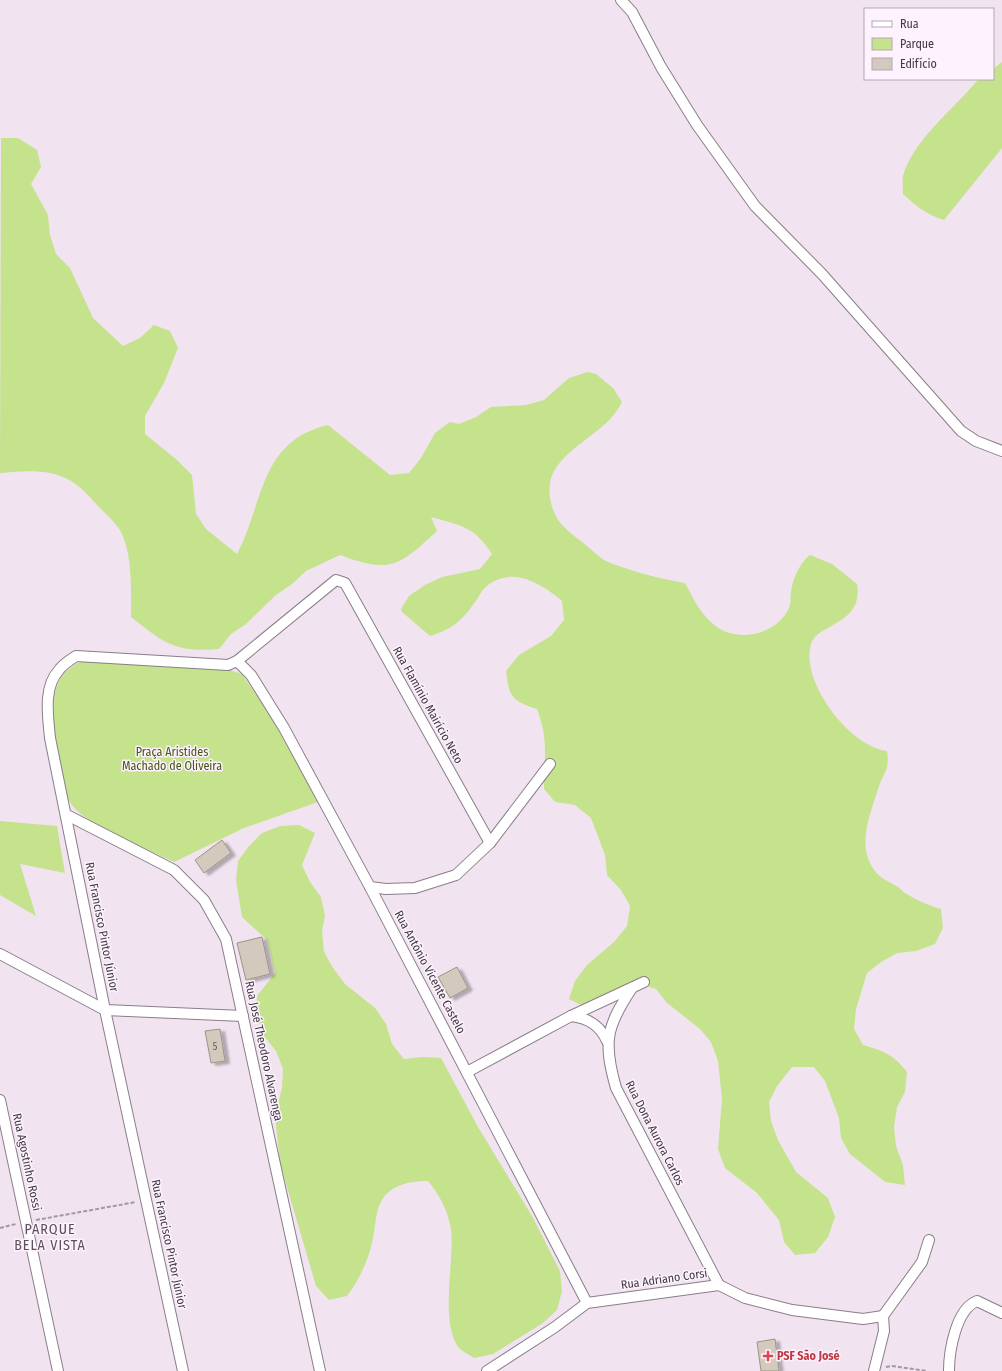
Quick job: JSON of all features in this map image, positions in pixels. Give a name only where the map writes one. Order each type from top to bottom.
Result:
[{"type":"street","points":[[621,0],[632,12],[661,67],[697,125],[755,206],[822,274],[961,431],[976,441],[990,445],[1002,451]]},
{"type":"street","name":"Rua Flamínio Mairício Neto","points":[[237,661],[336,580],[341,580],[345,583],[490,843]]},
{"type":"street","name":"Rua Francisco Pintor Júnior","points":[[183,1371],[105,1010],[67,815],[50,738],[48,717],[49,695],[54,677],[59,670],[76,656],[228,665],[237,661]]},
{"type":"street","name":"Rua Antônio Vicente Castelo","points":[[237,661],[251,675],[284,728],[370,887],[587,1303]]},
{"type":"street","points":[[370,887],[386,889],[416,888],[456,875],[490,843],[550,764]]},
{"type":"street","name":"Rua José Theodoro Alvarenga","points":[[67,815],[174,870],[204,900],[226,939],[320,1371]]},
{"type":"street","points":[[0,954],[105,1010],[243,1016]]},
{"type":"street","points":[[467,1072],[571,1016],[644,982]]},
{"type":"street","name":"Rua Dona Aurora Carlos","points":[[632,988],[612,1024],[608,1041],[610,1066],[616,1088],[720,1285]]},
{"type":"street","points":[[571,1016],[590,1021],[599,1027],[608,1041]]},
{"type":"street","name":"Rua Agostinho Rossi","points":[[0,1100],[58,1371]]},
{"type":"street","points":[[874,1370],[884,1331],[884,1316],[922,1262],[929,1240]]},
{"type":"street","name":"Rua Adriano Corsi","points":[[487,1371],[555,1327],[587,1303],[720,1285],[745,1298],[792,1310],[863,1319],[884,1316]]},
{"type":"street","points":[[949,1371],[952,1342],[962,1316],[971,1303],[977,1301],[1002,1313]]},
{"type":"path","points":[[0,1228],[146,1200]]},
{"type":"path","points":[[874,1370],[892,1366],[927,1371]]},
{"type":"green space","points":[[1002,62],[1002,148],[944,220],[932,216],[903,194],[903,176],[908,163],[916,150],[935,126],[978,80],[994,80],[994,68]]},
{"type":"green space","points":[[1,138],[18,138],[37,150],[41,167],[31,184],[48,215],[50,235],[56,254],[70,268],[93,318],[123,346],[140,338],[154,325],[170,331],[178,348],[164,383],[145,416],[145,434],[177,460],[192,475],[196,514],[206,529],[237,554],[246,534],[259,495],[276,459],[288,445],[305,433],[328,425],[390,475],[409,473],[421,458],[435,433],[450,422],[459,424],[476,417],[491,407],[526,405],[544,400],[569,378],[588,372],[596,374],[613,388],[622,402],[607,422],[568,454],[560,463],[551,479],[550,494],[553,509],[559,522],[599,556],[615,565],[656,577],[685,583],[704,615],[714,625],[730,633],[740,635],[761,632],[771,628],[786,614],[790,605],[792,587],[797,572],[810,555],[832,564],[857,584],[857,597],[854,608],[839,622],[815,637],[811,644],[810,659],[813,676],[820,694],[844,725],[858,738],[873,747],[887,751],[888,763],[886,772],[880,783],[866,830],[865,841],[869,861],[877,874],[899,887],[905,893],[941,909],[943,928],[935,944],[916,951],[897,953],[881,962],[867,973],[856,1009],[854,1029],[863,1045],[888,1054],[907,1072],[905,1092],[897,1107],[894,1127],[896,1146],[903,1165],[905,1185],[885,1182],[850,1154],[841,1138],[839,1118],[825,1081],[814,1067],[792,1067],[777,1086],[769,1102],[771,1121],[778,1140],[796,1172],[828,1198],[835,1217],[828,1237],[815,1253],[795,1255],[784,1242],[779,1220],[757,1193],[725,1168],[718,1149],[722,1099],[718,1061],[711,1042],[700,1029],[667,1003],[656,989],[639,984],[585,1007],[569,999],[575,981],[587,965],[614,942],[627,926],[630,906],[621,890],[607,875],[605,855],[591,818],[575,805],[555,802],[544,789],[545,758],[541,720],[537,709],[522,703],[513,697],[509,687],[506,671],[519,655],[551,636],[564,620],[562,601],[536,583],[517,577],[507,577],[488,585],[470,609],[456,624],[444,631],[430,636],[402,612],[401,609],[409,596],[425,585],[442,577],[480,569],[492,554],[473,532],[459,525],[431,517],[437,531],[403,559],[383,565],[357,561],[340,555],[306,571],[292,584],[276,595],[246,624],[231,634],[219,649],[204,650],[181,647],[162,640],[152,634],[131,617],[130,569],[123,537],[115,523],[83,490],[63,477],[45,472],[0,473]]},
{"type":"green space","name":"Praça Aristides Machado de Oliveira","points":[[81,661],[230,670],[242,674],[280,730],[318,802],[244,828],[174,862],[100,827],[75,809],[68,799],[54,721],[56,691],[60,679],[69,669]]},
{"type":"green space","points":[[0,821],[57,826],[65,873],[20,864],[36,916],[0,895]]},
{"type":"green space","points":[[299,825],[315,833],[302,865],[310,882],[321,897],[325,916],[322,931],[324,952],[333,968],[345,984],[375,1008],[386,1024],[392,1044],[404,1059],[422,1057],[441,1058],[478,1127],[532,1216],[560,1271],[562,1291],[557,1310],[543,1323],[493,1354],[474,1358],[459,1348],[453,1337],[449,1307],[452,1242],[451,1230],[448,1216],[443,1204],[428,1181],[406,1183],[387,1193],[379,1206],[368,1257],[359,1277],[347,1296],[329,1300],[316,1286],[280,1163],[276,1125],[277,1107],[282,1088],[283,1069],[276,1051],[264,1036],[256,1015],[257,996],[275,973],[267,940],[242,917],[236,880],[238,861],[249,846],[262,833],[280,826]]},
{"type":"building","points":[[222,840],[231,853],[204,873],[195,860]]},
{"type":"building","points":[[262,937],[270,974],[246,980],[237,943]]},
{"type":"building","points":[[457,967],[468,988],[450,998],[438,977]]},
{"type":"building","points":[[220,1029],[225,1061],[211,1063],[205,1031]]},
{"type":"building","name":"PSF São José","points":[[775,1339],[779,1371],[761,1371],[757,1342]]},
{"type":"place","name":"PSF São José","points":[[768,1356]]},
{"type":"district","name":"PARQUE BELA VISTA","points":[[50,1238]]}]
